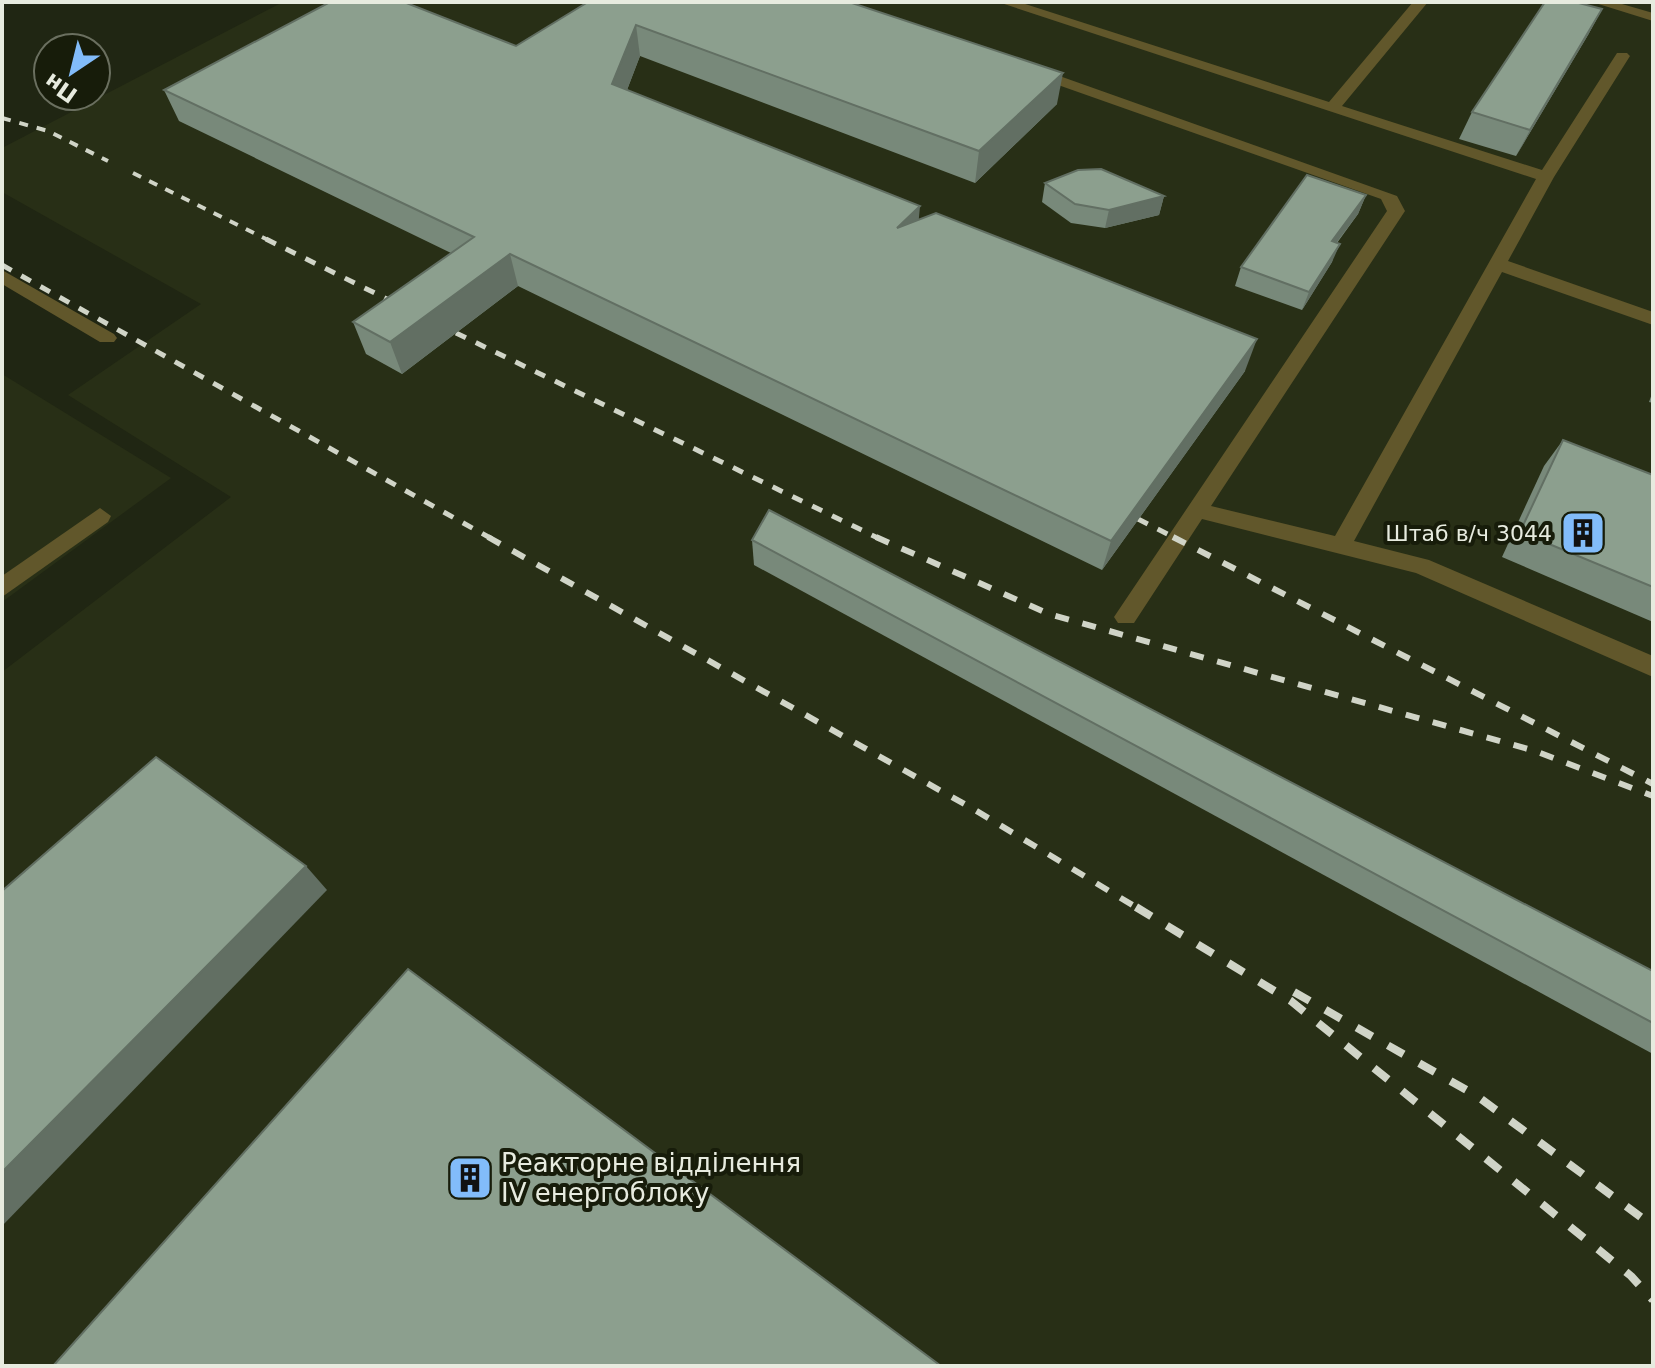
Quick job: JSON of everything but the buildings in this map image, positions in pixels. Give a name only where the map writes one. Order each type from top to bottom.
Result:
[{"type":"street","points":[[1005,2],[1546,177]]},
{"type":"street","points":[[1332,108],[1421,2]]},
{"type":"street","points":[[1599,2],[1653,17]]},
{"type":"street","points":[[1340,546],[1546,177],[1622,56]]},
{"type":"street","points":[[1008,64],[1388,196],[1396,211],[1126,617]]},
{"type":"street","points":[[1498,264],[1653,319]]},
{"type":"street","points":[[2,276],[107,338]]},
{"type":"street","points":[[1197,510],[1421,566],[1653,667]]},
{"type":"street","points":[[2,588],[100,516]]},
{"type":"shaded area","points":[[283,2],[1653,2],[1653,1366],[2,1366],[2,672],[231,497],[68,395],[201,304],[2,192],[2,148],[71,112],[112,112],[112,91]]},
{"type":"shaded area","points":[[2,374],[171,478],[2,602]]},
{"type":"railway","points":[[2,118],[48,131],[108,161]]},
{"type":"railway","points":[[133,173],[270,241]]},
{"type":"railway","points":[[266,239],[405,308]]},
{"type":"railway","points":[[2,265],[492,539]]},
{"type":"railway","points":[[456,333],[880,539]]},
{"type":"railway","points":[[1138,519],[1177,539]]},
{"type":"railway","points":[[488,537],[975,810],[1139,909]]},
{"type":"railway","points":[[876,537],[1049,614],[1535,751],[1653,796]]},
{"type":"railway","points":[[1173,537],[1653,784]]},
{"type":"railway","points":[[1136,907],[1291,1001],[1631,1276],[1653,1300]]},
{"type":"railway","points":[[1294,992],[1477,1096],[1653,1226]]},
{"type":"place","name":"Штаб в/ч 3044","points":[[1583,533]]},
{"type":"place","name":"Реакторне відділення IV енергоблоку","points":[[470,1178]]}]
